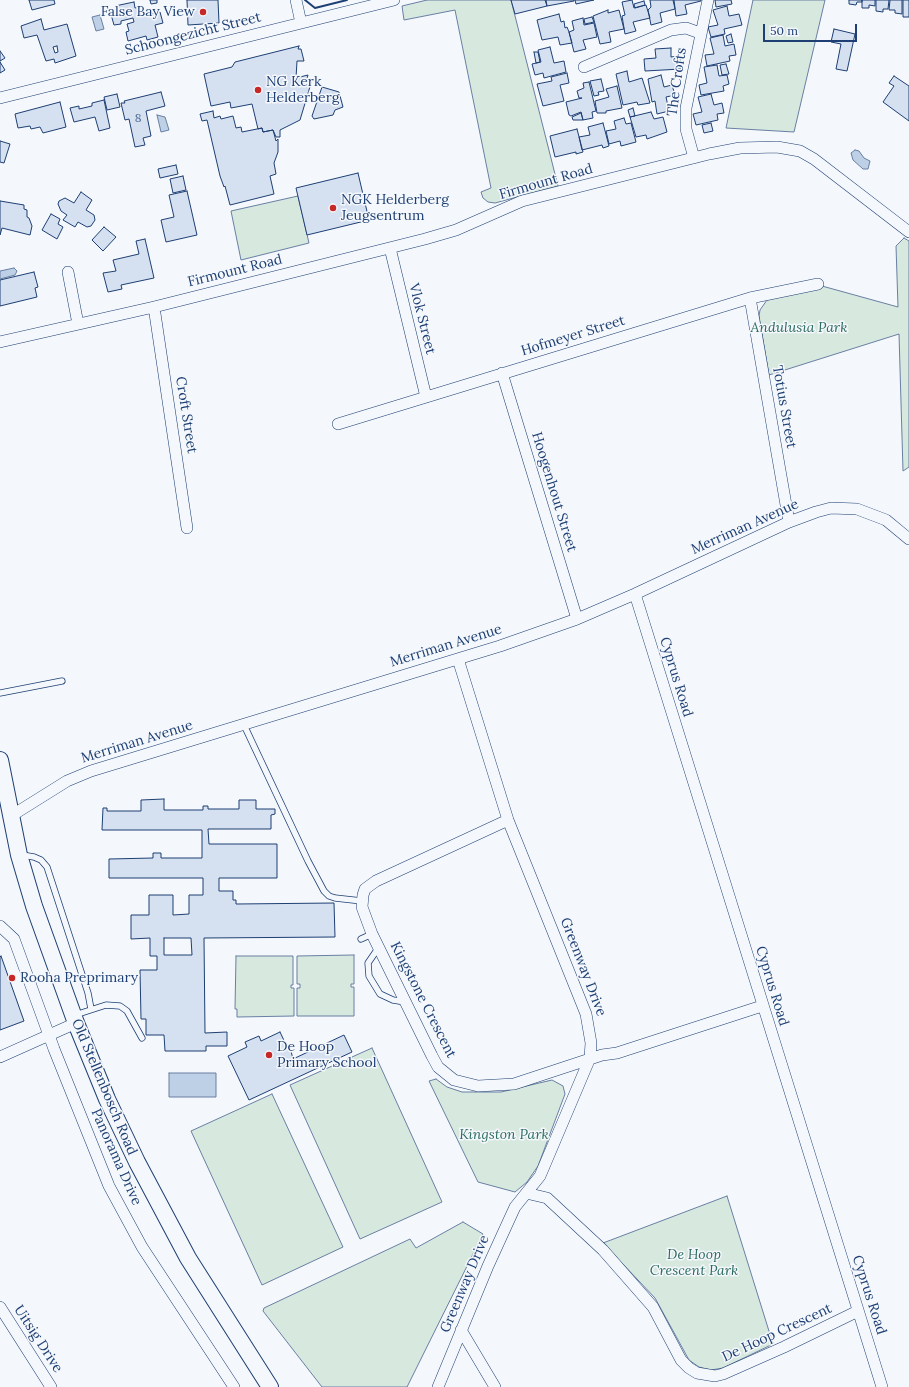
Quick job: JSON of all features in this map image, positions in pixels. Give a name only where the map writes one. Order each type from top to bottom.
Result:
[{"type":"street","points":[[296,0],[301,23]]},
{"type":"street","name":"Schoongezicht Street","points":[[0,98],[393,0]]},
{"type":"street","name":"The Crofts","points":[[694,158],[686,128],[686,108],[700,33],[708,0]]},
{"type":"street","name":"The Crofts","points":[[584,67],[672,30],[680,28],[691,29],[700,33]]},
{"type":"street","name":"Firmount Road","points":[[0,342],[154,307],[390,248],[456,230],[522,201],[724,151],[754,147],[777,147],[800,151],[814,159],[909,232]]},
{"type":"street","name":"Vlok Street","points":[[390,248],[426,397]]},
{"type":"street","points":[[68,272],[78,324]]},
{"type":"street","name":"Hofmeyer Street","points":[[338,424],[750,298],[818,284]]},
{"type":"street","name":"Totius Street","points":[[750,298],[789,522]]},
{"type":"street","name":"Croft Street","points":[[154,307],[187,528]]},
{"type":"street","name":"Hoogenhout Street","points":[[502,373],[577,619]]},
{"type":"street","name":"Merriman Avenue","points":[[11,816],[79,776],[500,646],[577,619],[635,594],[789,522],[816,512],[844,508],[857,509],[886,520],[909,539]]},
{"type":"street","name":"Cyprus Road","points":[[635,594],[762,1006],[882,1387]]},
{"type":"street","name":"Greenway Drive","points":[[438,1387],[461,1330],[515,1207],[540,1176],[590,1058],[591,1035],[586,1014],[508,820],[458,659]]},
{"type":"street","name":"Old Stellenbosch Road","points":[[0,760],[19,855],[34,906],[74,1019],[107,1099],[137,1162],[188,1258],[270,1387]]},
{"type":"street","points":[[362,901],[365,889],[376,880],[508,820]]},
{"type":"street","name":"Kingstone Crescent","points":[[362,901],[362,907],[372,934],[438,1067],[454,1080],[466,1084],[478,1086],[514,1084],[602,1054],[617,1053],[762,1006]]},
{"type":"street","name":"Panorama Drive","points":[[0,926],[14,939],[49,1034],[109,1186],[142,1247],[234,1387]]},
{"type":"street","points":[[0,1057],[49,1034],[74,1019]]},
{"type":"street","name":"De Hoop Crescent","points":[[526,1193],[547,1198],[603,1250],[653,1307],[681,1360],[697,1373],[715,1376],[723,1374],[784,1347],[858,1311]]},
{"type":"street","name":"Uitsig Drive","points":[[0,1307],[51,1387]]},
{"type":"street","points":[[461,1330],[495,1387]]},
{"type":"lane","points":[[0,693],[62,681]]},
{"type":"lane","points":[[244,725],[308,861],[324,891],[329,896],[335,898],[362,901]]},
{"type":"lane","points":[[19,855],[34,856],[41,860],[47,867],[88,993],[91,1010]]},
{"type":"lane","points":[[361,938],[372,934]]},
{"type":"lane","points":[[379,947],[368,963],[369,976],[380,994],[393,1000],[406,1002]]},
{"type":"lane","points":[[74,1019],[106,1004],[120,1006],[127,1011],[142,1038]]},
{"type":"green space","points":[[427,0],[511,0],[558,186],[495,203],[488,202],[483,198],[481,192],[491,188],[455,10],[404,20],[402,6]]},
{"type":"green space","points":[[753,0],[825,0],[794,132],[726,128]]},
{"type":"green space","points":[[298,196],[309,243],[241,260],[231,211]]},
{"type":"green space","name":"Andulusia Park","points":[[904,238],[909,241],[909,467],[903,471],[899,334],[769,375],[759,316],[760,310],[767,300],[822,286],[898,307],[896,246]]},
{"type":"green space","points":[[354,955],[354,984],[351,984],[351,987],[354,987],[354,1016],[297,1016],[297,988],[300,988],[300,984],[297,984],[297,956]]},
{"type":"green space","points":[[236,956],[293,956],[293,985],[291,985],[291,988],[294,988],[294,1016],[237,1017],[237,1009],[235,1009]]},
{"type":"green space","points":[[372,1048],[442,1202],[360,1239],[290,1085]]},
{"type":"green space","name":"Kingston Park","points":[[436,1079],[447,1087],[462,1092],[501,1092],[552,1080],[563,1086],[565,1094],[538,1166],[527,1182],[515,1192],[478,1182],[429,1081]]},
{"type":"green space","points":[[272,1094],[343,1247],[262,1285],[191,1131]]},
{"type":"green space","name":"De Hoop Crescent Park","points":[[727,1196],[773,1344],[723,1368],[711,1370],[699,1367],[689,1360],[655,1298],[603,1243]]},
{"type":"green space","points":[[463,1222],[483,1234],[407,1387],[322,1387],[263,1311],[264,1308],[410,1239],[416,1248]]},
{"type":"water","points":[[100,15],[104,29],[96,31],[92,17]]},
{"type":"water","points":[[157,115],[165,117],[169,130],[161,132]]},
{"type":"water","points":[[855,150],[859,151],[864,158],[870,161],[868,169],[863,169],[853,160],[851,153]]},
{"type":"water","points":[[14,268],[17,271],[15,275],[0,279],[0,271]]},
{"type":"water","points":[[169,1073],[216,1073],[216,1097],[169,1097]]},
{"type":"building","points":[[29,0],[54,0],[55,4],[32,10]]},
{"type":"building","points":[[150,0],[157,0],[157,3],[151,4]]},
{"type":"building","name":"False Bay View","points":[[187,0],[218,0],[219,23],[188,25]]},
{"type":"building","points":[[511,0],[545,0],[547,6],[515,14]]},
{"type":"building","points":[[546,0],[574,0],[574,1],[547,6]]},
{"type":"building","points":[[575,0],[594,0],[576,4]]},
{"type":"building","points":[[632,0],[634,8],[646,5],[650,18],[633,22],[636,31],[625,34],[622,16],[625,15],[622,2]]},
{"type":"building","points":[[650,0],[673,0],[675,9],[660,13],[662,22],[651,25],[648,10],[651,7]]},
{"type":"building","points":[[674,0],[701,1],[685,5],[687,14],[676,16]]},
{"type":"building","points":[[715,0],[731,0],[732,4],[716,7]]},
{"type":"building","points":[[849,0],[862,0],[862,2],[857,2],[856,5],[849,4]]},
{"type":"building","points":[[862,0],[875,0],[875,6],[869,5],[869,8],[862,8]]},
{"type":"building","points":[[876,0],[889,0],[888,9],[883,9],[883,12],[876,11]]},
{"type":"building","points":[[890,0],[902,0],[902,14],[895,13],[895,10],[889,10]]},
{"type":"building","points":[[903,0],[909,0],[909,17],[903,17]]},
{"type":"building","points":[[644,1],[645,5],[635,8],[634,4]]},
{"type":"building","points":[[134,2],[135,8],[139,7],[141,16],[160,12],[163,23],[155,25],[158,37],[147,40],[146,36],[128,41],[126,32],[129,31],[127,24],[134,22],[133,18],[121,21],[121,24],[114,25],[110,11],[116,10],[115,6]]},
{"type":"building","points":[[727,6],[729,16],[739,14],[742,25],[724,29],[725,34],[711,37],[708,27],[718,25],[713,10]]},
{"type":"building","points":[[608,10],[608,13],[619,10],[624,29],[609,32],[611,42],[600,44],[593,16]]},
{"type":"building","points":[[559,14],[561,22],[564,21],[565,28],[567,27],[572,43],[560,45],[558,37],[542,40],[537,20]]},
{"type":"building","points":[[592,17],[594,22],[585,24],[584,19]]},
{"type":"building","points":[[583,18],[584,25],[594,23],[597,37],[583,40],[586,49],[574,52],[569,32],[574,30],[572,21]]},
{"type":"building","points":[[41,19],[44,30],[67,24],[76,56],[55,63],[54,59],[46,61],[37,35],[24,38],[21,26]],"holes":[[[57,46],[58,52],[55,53],[53,47]]]},
{"type":"building","points":[[834,29],[855,34],[847,71],[836,69],[841,44],[831,42]]},
{"type":"building","points":[[731,34],[733,42],[728,43],[726,36]]},
{"type":"building","points":[[723,35],[725,46],[734,44],[736,55],[729,56],[730,61],[707,66],[705,55],[714,54],[710,38]]},
{"type":"building","name":"NG Kerk Helderberg","points":[[299,46],[298,49],[301,49],[304,61],[297,61],[296,78],[308,75],[306,82],[312,80],[300,120],[280,130],[280,137],[276,137],[273,130],[263,132],[262,128],[258,129],[252,104],[231,108],[230,102],[211,106],[204,74],[232,67],[235,62]]},
{"type":"building","points":[[550,47],[554,63],[564,61],[566,72],[544,78],[543,73],[535,75],[532,64],[541,62],[538,50]]},
{"type":"building","points":[[671,48],[671,57],[680,56],[681,69],[645,71],[644,59],[656,58],[655,49]]},
{"type":"building","points":[[0,51],[5,58],[0,61]]},
{"type":"building","points":[[534,52],[538,52],[540,62],[536,63]]},
{"type":"building","points":[[0,62],[5,70],[0,73]]},
{"type":"building","points":[[726,64],[729,74],[722,75],[720,65]]},
{"type":"building","points":[[717,65],[719,76],[727,75],[729,84],[723,86],[724,91],[701,95],[699,85],[707,83],[704,67]]},
{"type":"building","points":[[627,71],[629,82],[642,78],[650,103],[638,105],[637,102],[623,105],[616,74]]},
{"type":"building","points":[[567,73],[569,83],[560,85],[564,101],[543,106],[537,84],[552,81],[551,77]]},
{"type":"building","points":[[661,75],[664,87],[672,85],[675,95],[666,97],[669,111],[657,114],[655,101],[652,102],[648,79]]},
{"type":"building","points":[[894,76],[909,86],[909,121],[883,102],[894,86],[889,83]]},
{"type":"building","points":[[601,79],[604,91],[598,92],[599,95],[594,96],[590,81]]},
{"type":"building","points":[[589,82],[596,111],[592,112],[593,118],[583,120],[581,112],[571,116],[569,115],[566,102],[582,98],[579,98],[577,91],[584,88],[583,83]]},
{"type":"building","points":[[617,86],[622,108],[606,111],[606,113],[597,113],[595,101],[609,97],[606,89]]},
{"type":"building","points":[[322,87],[339,92],[343,107],[335,110],[333,115],[314,119],[312,116]]},
{"type":"building","points":[[161,92],[165,106],[146,111],[151,136],[143,138],[145,145],[135,147],[129,119],[125,120],[121,103]]},
{"type":"building","points":[[117,94],[120,107],[107,110],[104,97]]},
{"type":"building","points":[[711,94],[714,105],[722,103],[724,113],[717,114],[718,120],[696,125],[693,114],[702,112],[698,97]]},
{"type":"building","points":[[104,100],[110,128],[99,131],[95,117],[74,122],[70,108],[79,106],[79,109],[92,106],[92,103]]},
{"type":"building","points":[[60,102],[66,127],[43,133],[40,127],[31,129],[30,126],[18,128],[15,114]]},
{"type":"building","points":[[633,108],[635,116],[630,117],[628,110]]},
{"type":"building","points":[[213,111],[214,118],[220,116],[221,119],[233,116],[236,128],[241,127],[242,132],[262,128],[263,132],[273,130],[276,141],[278,139],[278,152],[274,163],[276,174],[270,176],[274,194],[230,205],[225,186],[224,187],[220,176],[207,120],[202,121],[200,114]]},
{"type":"building","points":[[651,112],[654,119],[663,117],[667,132],[647,139],[646,135],[636,137],[630,117]]},
{"type":"building","points":[[581,113],[583,120],[573,120],[572,117]]},
{"type":"building","points":[[624,118],[626,124],[631,123],[636,142],[621,146],[620,141],[609,144],[606,131],[616,129],[614,121]]},
{"type":"building","points":[[603,123],[609,146],[603,148],[602,145],[582,150],[579,137],[590,135],[588,127]]},
{"type":"building","points":[[711,123],[713,131],[704,133],[702,125]]},
{"type":"building","points":[[577,129],[583,152],[576,154],[576,152],[555,157],[550,136]]},
{"type":"building","points":[[0,141],[10,144],[4,163],[0,162]]},
{"type":"building","points":[[176,165],[178,174],[160,178],[158,169]]},
{"type":"building","name":"NGK Helderberg Jeugsentrum","points":[[358,173],[369,220],[307,235],[296,188]]},
{"type":"building","points":[[183,176],[186,190],[173,193],[170,179]]},
{"type":"building","points":[[187,191],[197,235],[166,242],[161,220],[174,217],[169,195]]},
{"type":"building","points":[[81,192],[92,200],[86,210],[94,215],[95,220],[91,226],[87,227],[78,222],[75,227],[63,220],[67,215],[61,211],[58,204],[59,201],[65,198],[74,203]]},
{"type":"building","points":[[0,201],[24,205],[24,209],[27,210],[27,217],[29,218],[32,226],[30,235],[2,228],[0,235]]},
{"type":"building","points":[[51,214],[60,219],[58,224],[63,227],[57,239],[42,230]]},
{"type":"building","points":[[104,227],[116,237],[103,251],[92,240]]},
{"type":"building","points":[[145,239],[154,278],[121,285],[122,289],[108,292],[103,273],[116,271],[113,260],[139,254],[136,241]]},
{"type":"building","points":[[34,272],[38,287],[35,288],[37,297],[0,306],[0,280]]},
{"type":"building","points":[[164,799],[164,810],[203,810],[203,806],[208,806],[208,809],[239,809],[239,800],[256,800],[256,809],[275,809],[275,814],[271,815],[271,829],[208,829],[209,844],[277,844],[277,878],[219,878],[219,891],[233,891],[233,900],[236,900],[236,904],[334,903],[335,937],[204,938],[205,1033],[227,1032],[227,1046],[206,1046],[206,1051],[165,1051],[164,1035],[146,1035],[146,1019],[141,1019],[140,970],[157,970],[157,956],[150,956],[150,938],[131,939],[131,915],[149,915],[149,895],[173,895],[173,915],[189,914],[189,895],[203,895],[203,878],[109,878],[109,859],[153,858],[153,853],[161,853],[161,858],[202,858],[202,830],[102,830],[103,808],[107,808],[107,811],[141,811],[141,800]],"holes":[[[164,938],[191,938],[192,955],[164,955]]]},
{"type":"building","name":"Rooha Preprimary","points":[[1,956],[24,1021],[0,1030],[0,957]]},
{"type":"building","points":[[280,1032],[289,1051],[291,1051],[293,1059],[344,1035],[352,1052],[249,1100],[228,1056],[247,1047],[245,1042],[259,1036],[261,1041]]},
{"type":"wall","points":[[305,0],[315,8],[347,0]]},
{"type":"place","name":"False Bay View","points":[[203,12]]},
{"type":"place","name":"NG Kerk Helderberg","points":[[258,90]]},
{"type":"place","name":"NGK Helderberg Jeugsentrum","points":[[333,208]]},
{"type":"place","name":"Rooha Preprimary","points":[[12,978]]},
{"type":"place","name":"De Hoop Primary School","points":[[269,1055]]}]
